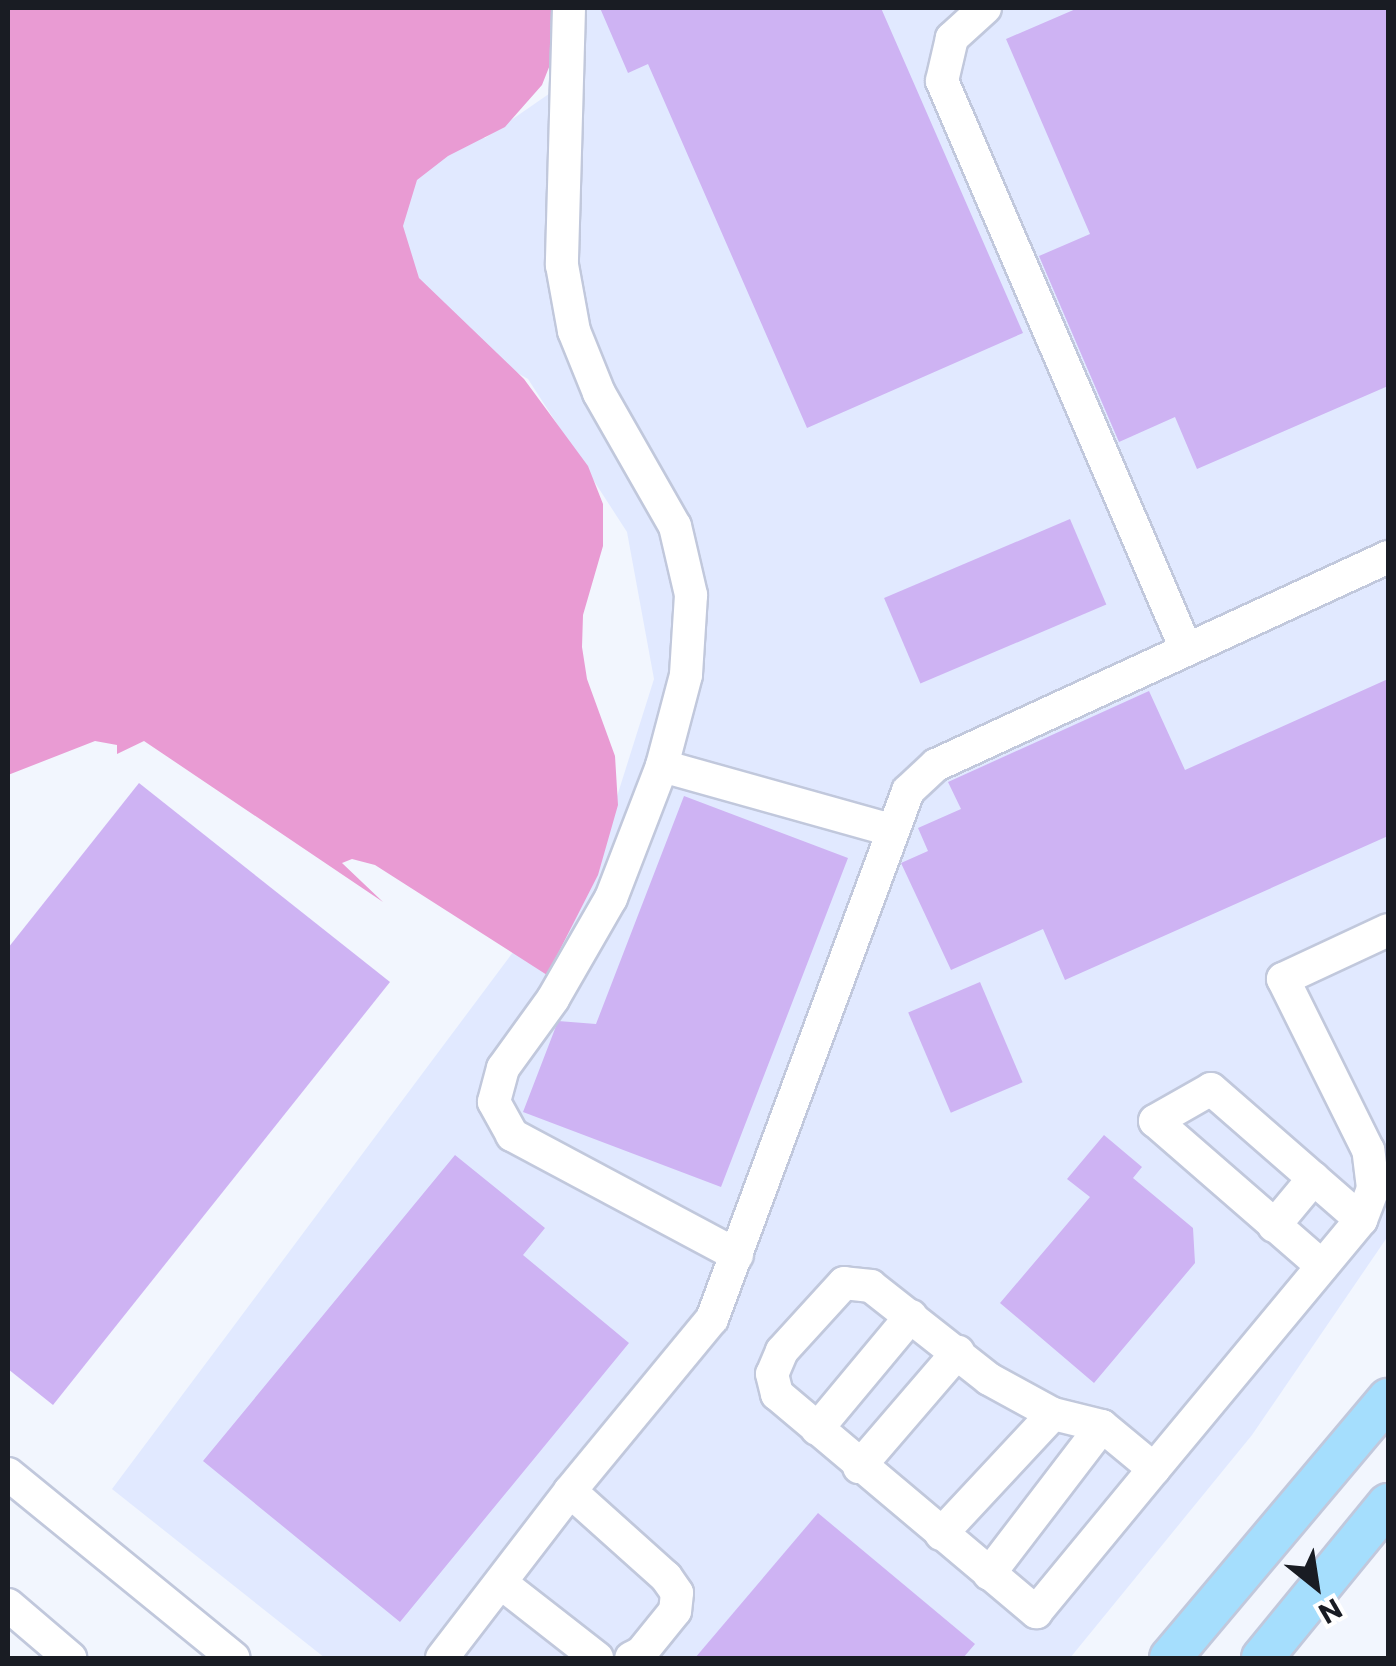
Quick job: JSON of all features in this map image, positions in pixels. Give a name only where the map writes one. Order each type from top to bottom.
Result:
[{"type":"main road","points":[[1170,1658],[1388,1399]]},
{"type":"main road","points":[[1262,1658],[1388,1504]]},
{"type":"street","points":[[570,8],[562,265],[574,332],[599,393],[675,526],[690,595],[686,675],[662,766],[611,898],[553,999],[503,1068],[494,1102],[512,1135],[736,1255]]},
{"type":"street","points":[[985,8],[952,38],[942,81],[1186,649]]},
{"type":"street","points":[[442,1658],[570,1491],[712,1319],[908,791],[936,765],[1388,557]]},
{"type":"street","points":[[662,766],[891,830]]},
{"type":"street","points":[[1154,1470],[1102,1426],[1053,1414],[989,1379],[871,1286],[844,1283],[782,1351],[772,1374],[777,1394],[859,1467],[1036,1612],[1154,1470],[1322,1266],[1361,1220],[1373,1188],[1378,1144],[1283,979],[1388,930]]},
{"type":"street","points":[[1322,1266],[1154,1122],[1211,1089],[1361,1220]]},
{"type":"street","points":[[1274,1226],[1314,1178]]},
{"type":"street","points":[[817,1430],[910,1316]]},
{"type":"street","points":[[859,1467],[958,1352]]},
{"type":"street","points":[[941,1534],[1053,1414]]},
{"type":"street","points":[[989,1574],[1102,1426]]},
{"type":"street","points":[[8,1474],[234,1658]]},
{"type":"street","points":[[570,1491],[666,1577],[676,1593],[675,1611],[641,1653],[631,1658]]},
{"type":"street","points":[[501,1583],[597,1658]]},
{"type":"street","points":[[8,1606],[70,1658]]},
{"type":"shaded area","points":[[8,8],[559,8],[555,52],[542,85],[505,127],[448,156],[417,180],[403,226],[419,278],[524,379],[588,466],[603,504],[603,546],[583,615],[582,647],[587,679],[615,756],[618,805],[598,875],[547,975],[375,865],[352,859],[342,863],[383,902],[144,741],[117,754],[117,745],[95,741],[8,775]]},
{"type":"shaded area","points":[[556,8],[1388,8],[1388,1236],[1252,1435],[1070,1658],[325,1658],[112,1489],[608,825],[654,679],[627,532],[528,379],[405,309],[400,158],[435,127],[485,138],[556,89]]},
{"type":"building","points":[[600,8],[881,8],[1023,333],[807,428],[648,64],[628,73]]},
{"type":"building","points":[[1078,8],[1388,8],[1388,386],[1197,469],[1175,417],[1119,442],[1039,256],[1090,234],[1006,39]]},
{"type":"building","points":[[1070,519],[1106,605],[920,684],[884,598]]},
{"type":"building","points":[[1388,679],[1388,836],[1065,980],[1043,929],[951,970],[901,863],[928,851],[918,828],[961,809],[948,782],[1149,691],[1185,770]]},
{"type":"building","points":[[139,783],[390,982],[53,1405],[8,1369],[8,948]]},
{"type":"building","points":[[684,796],[848,858],[721,1187],[523,1112],[558,1021],[596,1024]]},
{"type":"building","points":[[980,982],[1023,1082],[951,1113],[908,1012]]},
{"type":"building","points":[[1104,1135],[1142,1167],[1133,1178],[1193,1228],[1195,1263],[1094,1383],[1000,1303],[1090,1197],[1067,1179]]},
{"type":"building","points":[[455,1155],[545,1228],[523,1255],[629,1343],[400,1622],[203,1461]]},
{"type":"building","points":[[818,1513],[975,1644],[963,1658],[695,1658]]}]
